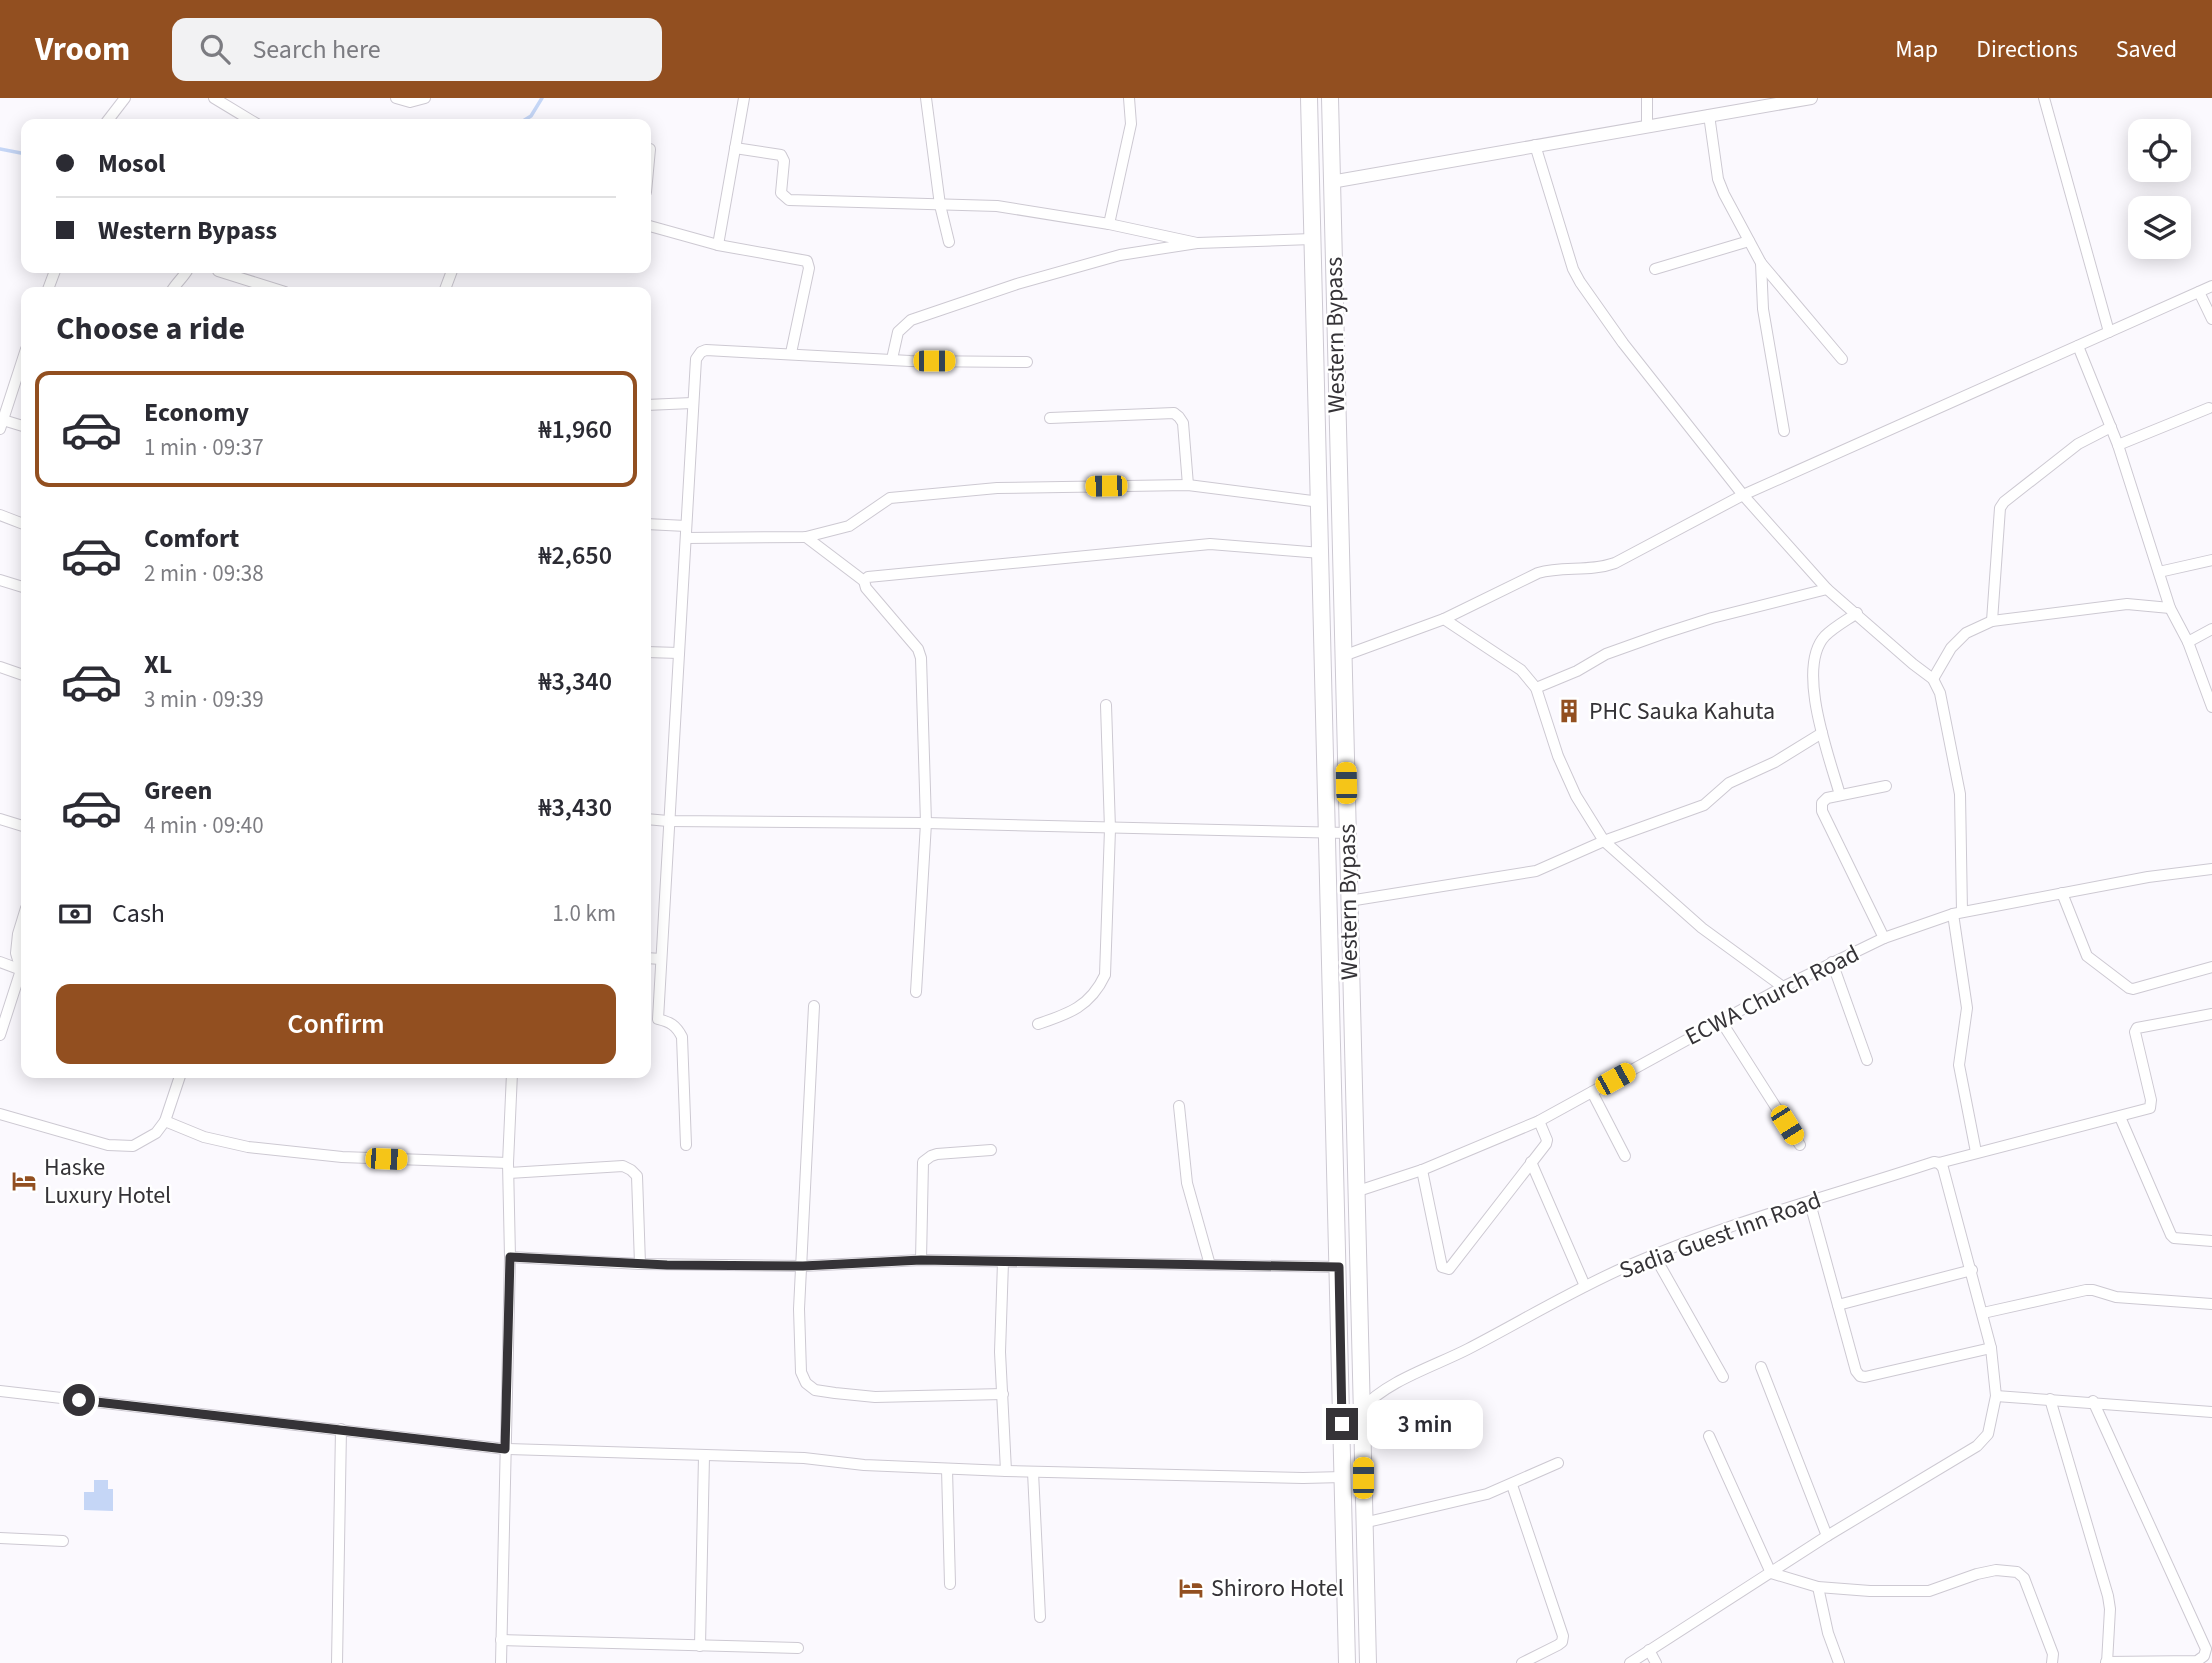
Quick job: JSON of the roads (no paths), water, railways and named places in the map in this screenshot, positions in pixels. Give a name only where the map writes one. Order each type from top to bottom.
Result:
[{"type":"main road","name":"Western Bypass","points":[[1309,98],[1347,1663]]},
{"type":"main road","name":"Western Bypass","points":[[1330,98],[1368,1663]]},
{"type":"street","points":[[108,119],[125,98]]},
{"type":"street","points":[[214,98],[249,119]]},
{"type":"street","points":[[396,98],[410,102],[425,98]]},
{"type":"street","points":[[718,245],[744,98]]},
{"type":"street","points":[[926,98],[940,205],[949,242]]},
{"type":"street","points":[[1109,225],[1131,124],[1129,98]]},
{"type":"street","points":[[1647,98],[1647,126]]},
{"type":"street","points":[[1331,182],[1811,98]]},
{"type":"street","points":[[2044,98],[2109,332]]},
{"type":"street","points":[[1709,116],[1718,179],[1761,263],[1842,359]]},
{"type":"street","points":[[1535,145],[1580,282],[1623,343],[1743,495],[1827,589],[1913,664],[1933,678],[1940,693],[1960,794],[1957,913],[1967,1008],[1959,1065],[1976,1152]]},
{"type":"street","points":[[735,148],[781,155],[784,161],[781,193],[789,200],[997,206],[1197,243]]},
{"type":"street","points":[[651,226],[718,245],[807,261],[809,268],[791,353]]},
{"type":"street","points":[[892,359],[898,332],[911,320],[1120,255],[1197,243],[1312,239]]},
{"type":"street","points":[[1654,269],[1749,241]]},
{"type":"street","points":[[1761,263],[1763,309],[1784,430]]},
{"type":"street","points":[[174,287],[186,273]]},
{"type":"street","points":[[224,273],[269,287]]},
{"type":"street","points":[[1343,656],[1444,619],[1538,573],[1547,570],[1603,567],[1615,563],[1743,495],[2212,286]]},
{"type":"street","points":[[2199,292],[2212,319]]},
{"type":"street","points":[[2078,346],[2118,445],[2170,608],[2188,642],[2212,707]]},
{"type":"street","points":[[687,1145],[682,1037],[671,1022],[652,1019],[661,959],[696,359],[701,352],[1027,362]]},
{"type":"street","points":[[21,364],[1,424],[21,426]]},
{"type":"street","points":[[651,405],[692,403]]},
{"type":"street","points":[[2118,445],[2209,408]]},
{"type":"street","points":[[1050,418],[1174,413],[1183,423],[1188,485]]},
{"type":"street","points":[[1992,621],[2000,508],[2004,502],[2078,444],[2111,426]]},
{"type":"street","points":[[686,538],[806,537],[849,526],[890,498],[997,488],[1188,485],[1320,502]]},
{"type":"street","points":[[0,515],[21,522]]},
{"type":"street","points":[[651,524],[686,526]]},
{"type":"street","points":[[806,537],[864,581],[866,588],[918,649],[921,659],[926,822],[916,992]]},
{"type":"street","points":[[864,581],[875,575],[1210,544],[1321,553]]},
{"type":"street","points":[[2159,572],[2212,560]]},
{"type":"street","points":[[0,580],[21,586]]},
{"type":"street","points":[[1536,688],[1577,671],[1606,654],[1662,634],[1712,618],[1827,589]]},
{"type":"street","points":[[1933,678],[1951,648],[1966,634],[1992,621],[2127,604],[2170,608]]},
{"type":"street","points":[[1840,795],[1814,696],[1815,662],[1818,648],[1825,636],[1857,613]]},
{"type":"street","points":[[1444,619],[1521,670],[1536,688],[1558,756],[1576,796],[1604,841],[1702,928],[1783,987]]},
{"type":"street","points":[[2188,642],[2212,629]]},
{"type":"street","points":[[651,652],[679,653]]},
{"type":"street","points":[[0,667],[21,674]]},
{"type":"street","points":[[1038,1024],[1079,1008],[1098,991],[1105,975],[1110,828],[1106,705]]},
{"type":"street","points":[[1349,901],[1536,871],[1604,841],[1704,805],[1729,783],[1775,762],[1822,733]]},
{"type":"street","points":[[1884,938],[1822,811],[1822,803],[1827,798],[1886,786]]},
{"type":"street","points":[[0,819],[21,825]]},
{"type":"street","points":[[651,819],[926,822],[1347,833]]},
{"type":"street","name":"ECWA Church Road","points":[[1355,1192],[1422,1170],[1539,1121],[1783,987],[1884,938],[1957,913],[2148,877],[2211,870]]},
{"type":"street","points":[[2062,893],[2087,956],[2129,988],[2212,969]]},
{"type":"street","points":[[21,924],[16,953],[21,964]]},
{"type":"street","points":[[651,958],[661,959]]},
{"type":"street","points":[[0,962],[21,970]]},
{"type":"street","points":[[1832,962],[1867,1060]]},
{"type":"street","points":[[0,1035],[21,979]]},
{"type":"street","points":[[814,1006],[799,1309],[801,1372],[806,1383],[815,1390],[875,1397],[1003,1394]]},
{"type":"street","name":"Sadia Guest Inn Road","points":[[1362,1409],[1383,1390],[1437,1365],[1585,1286],[1654,1255],[1934,1162],[1939,1163],[2150,1108],[2152,1105],[2135,1032],[2137,1028],[2212,1014]]},
{"type":"street","points":[[1721,1021],[1800,1145]]},
{"type":"street","points":[[0,1114],[108,1145],[133,1146],[148,1139],[165,1121],[179,1078]]},
{"type":"street","points":[[501,1663],[513,1078]]},
{"type":"street","points":[[1592,1091],[1625,1156]]},
{"type":"street","points":[[1179,1106],[1187,1183],[1210,1265]]},
{"type":"street","points":[[2120,1117],[2171,1235],[2175,1238],[2212,1241]]},
{"type":"street","points":[[165,1121],[204,1137],[248,1147],[342,1157],[509,1168],[622,1166],[637,1176],[640,1264]]},
{"type":"street","points":[[1422,1170],[1442,1267],[1449,1269],[1547,1140],[1539,1121]]},
{"type":"street","points":[[921,1260],[923,1162],[937,1154],[991,1150]]},
{"type":"street","points":[[1531,1162],[1585,1286]]},
{"type":"street","points":[[1630,1663],[1827,1536],[1977,1446],[1988,1434],[1997,1396],[1991,1348],[1972,1270],[1943,1168],[1939,1163]]},
{"type":"street","points":[[1810,1203],[1856,1371],[1860,1376],[1991,1348]]},
{"type":"street","points":[[1654,1255],[1723,1377]]},
{"type":"street","points":[[510,1257],[640,1264],[803,1266],[921,1260],[1339,1267]]},
{"type":"street","points":[[1003,1262],[1000,1352],[1006,1471]]},
{"type":"street","points":[[1838,1306],[1972,1270]]},
{"type":"street","points":[[1983,1313],[2086,1290],[2116,1297],[2212,1304]]},
{"type":"street","points":[[1761,1367],[1827,1536]]},
{"type":"street","points":[[1362,1375],[1383,1390]]},
{"type":"street","points":[[0,1391],[505,1449],[804,1458],[864,1465],[1033,1472],[1343,1477]]},
{"type":"street","points":[[1997,1396],[2093,1401],[2212,1412]]},
{"type":"street","points":[[2050,1399],[2108,1596],[2110,1609],[2106,1663],[2197,1661],[2204,1656],[2206,1649],[2093,1401]]},
{"type":"street","points":[[337,1663],[341,1429]]},
{"type":"street","points":[[1709,1437],[1771,1573],[1818,1587],[1870,1591],[1929,1591],[1996,1570],[2022,1574],[2053,1654],[2052,1663]]},
{"type":"street","points":[[700,1646],[704,1456]]},
{"type":"street","points":[[1363,1523],[1487,1494],[1513,1485],[1558,1463]]},
{"type":"street","points":[[947,1469],[950,1584]]},
{"type":"street","points":[[1033,1472],[1040,1616]]},
{"type":"street","points":[[1513,1485],[1563,1636],[1559,1645],[1522,1663]]},
{"type":"street","points":[[0,1538],[63,1541]]},
{"type":"street","points":[[1818,1587],[1828,1633],[1839,1663]]},
{"type":"street","points":[[501,1640],[798,1648]]},
{"type":"street","points":[[1649,1650],[1656,1663]]},
{"type":"water","points":[[94,1480],[108,1480],[108,1489],[113,1489],[113,1511],[84,1510],[84,1492],[94,1492]]},
{"type":"waterway","points":[[526,119],[542,98]]},
{"type":"waterway","points":[[0,149],[21,153]]},
{"type":"place","name":"PHC Sauka Kahuta","points":[[1569,711]]},
{"type":"place","name":"Haske Luxury Hotel","points":[[24,1181]]},
{"type":"place","name":"Shiroro Hotel","points":[[1191,1588]]}]
